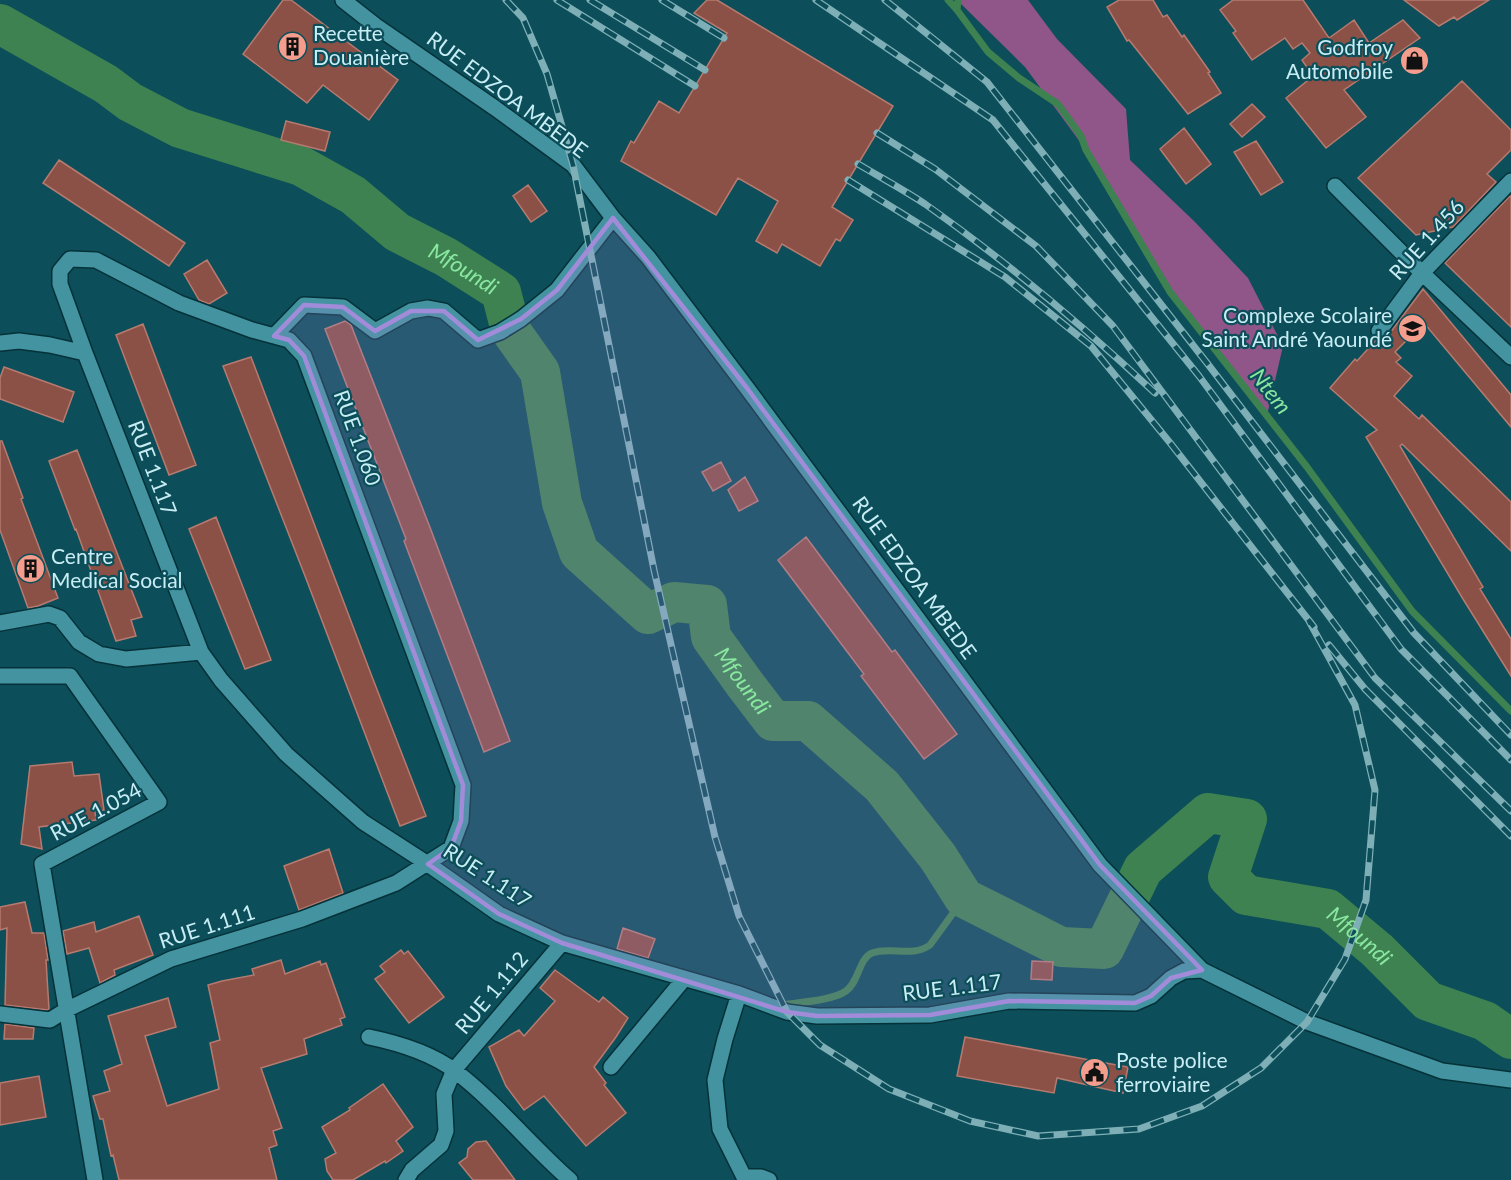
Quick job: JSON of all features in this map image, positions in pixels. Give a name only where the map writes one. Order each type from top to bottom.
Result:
[{"type":"street","name":"RUE EDZOA MBEDE","points":[[344,0],[376,26],[573,165],[612,218],[648,257],[747,388],[1100,865],[1202,970],[1307,1022],[1442,1071],[1511,1080]]},
{"type":"street","name":"RUE 1.456","points":[[1378,331],[1422,273],[1511,181]]},
{"type":"street","points":[[1335,186],[1511,357]]},
{"type":"street","points":[[274,336],[304,305],[343,306],[375,331],[411,311],[428,308],[444,311],[478,340],[500,332],[521,320],[557,290],[612,218]]},
{"type":"street","name":"RUE 1.060","points":[[85,353],[60,284],[60,271],[70,259],[96,260],[179,303],[252,330],[289,340],[304,356],[463,784],[461,821],[451,848],[428,864]]},
{"type":"street","points":[[0,343],[19,341],[85,353]]},
{"type":"street","name":"RUE 1.117","points":[[85,353],[201,652],[221,680],[286,754],[363,822],[499,914],[562,943],[739,994],[787,1012],[818,1016],[930,1015],[1009,1002],[1135,1003],[1151,996],[1171,978],[1184,971],[1202,970]]},
{"type":"street","points":[[0,622],[49,614],[60,618],[79,642],[99,654],[126,659],[201,652]]},
{"type":"street","name":"RUE 1.054","points":[[0,676],[70,676],[159,802],[42,864],[95,1180]]},
{"type":"street","name":"RUE 1.111","points":[[0,1014],[50,1020],[171,958],[303,919],[396,883],[428,864]]},
{"type":"street","name":"RUE 1.112","points":[[406,1180],[412,1170],[441,1145],[446,1131],[444,1094],[454,1070],[562,943]]},
{"type":"street","points":[[611,1067],[684,978]]},
{"type":"street","points":[[739,994],[715,1080],[720,1129],[743,1179],[761,1177],[769,1180]]},
{"type":"street","points":[[369,1037],[394,1042],[420,1052],[454,1070],[498,1109],[570,1180]]},
{"type":"highlighted area","points":[[613,218],[747,388],[1100,865],[1202,970],[1171,978],[1151,996],[1135,1003],[1009,1001],[930,1015],[817,1016],[787,1012],[562,943],[499,914],[428,864],[451,848],[461,821],[463,785],[304,356],[289,340],[274,336],[304,305],[343,307],[375,331],[411,311],[444,311],[478,340],[521,319],[557,290]]},
{"type":"shaded area","points":[[957,0],[1028,0],[1057,39],[1126,109],[1130,160],[1195,222],[1248,278],[1283,346],[1267,415],[1170,292],[1086,150],[1025,67]]},
{"type":"building","points":[[283,0],[291,0],[398,80],[369,120],[323,85],[307,103],[243,54]]},
{"type":"building","points":[[707,0],[717,0],[893,106],[832,207],[853,220],[840,241],[836,239],[820,266],[782,244],[777,253],[756,241],[778,201],[738,178],[716,215],[621,161],[631,141],[634,143],[659,101],[679,113],[727,33],[694,13]]},
{"type":"building","points":[[1119,0],[1153,0],[1163,17],[1167,15],[1182,37],[1184,35],[1210,72],[1208,73],[1221,93],[1188,114],[1129,40],[1127,41],[1107,7]]},
{"type":"building","points":[[1233,0],[1303,0],[1329,38],[1354,20],[1369,43],[1403,20],[1420,38],[1344,90],[1366,117],[1326,148],[1286,98],[1313,76],[1302,60],[1310,53],[1302,43],[1293,49],[1285,38],[1252,60],[1233,33],[1236,31],[1220,10]]},
{"type":"building","points":[[1404,0],[1489,0],[1457,20],[1454,17],[1439,26]]},
{"type":"building","points":[[1462,81],[1511,130],[1511,150],[1487,174],[1496,182],[1453,227],[1416,235],[1358,178]]},
{"type":"building","points":[[1252,104],[1265,117],[1242,137],[1230,124]]},
{"type":"building","points":[[286,121],[330,132],[325,151],[281,140]]},
{"type":"building","points":[[1184,128],[1211,164],[1186,184],[1160,149]]},
{"type":"building","points":[[1256,141],[1283,182],[1261,195],[1234,152]]},
{"type":"building","points":[[59,160],[185,243],[169,266],[43,183]]},
{"type":"building","points":[[528,185],[547,211],[531,222],[513,196]]},
{"type":"building","points":[[1511,196],[1511,327],[1445,263]]},
{"type":"building","points":[[207,260],[227,293],[209,304],[199,300],[184,274]]},
{"type":"building","points":[[1423,289],[1511,395],[1511,427],[1424,323],[1395,352],[1401,358],[1396,362],[1412,376],[1394,396],[1419,419],[1422,415],[1511,502],[1511,551],[1402,444],[1400,446],[1483,587],[1480,589],[1511,639],[1511,676],[1366,437],[1377,430],[1330,388],[1355,359],[1357,361],[1376,340],[1387,337]]},
{"type":"building","points":[[345,321],[351,325],[510,741],[484,752],[404,541],[406,539],[325,329]]},
{"type":"building","points":[[143,324],[196,465],[169,475],[116,335]]},
{"type":"building","points":[[251,357],[426,816],[400,826],[223,366]]},
{"type":"building","points":[[4,367],[74,392],[63,422],[0,399],[0,378]]},
{"type":"building","points":[[0,441],[2,441],[58,598],[28,608],[0,530]]},
{"type":"building","points":[[77,450],[142,617],[131,620],[136,636],[116,641],[49,461]]},
{"type":"building","points":[[721,462],[731,481],[713,491],[702,472]]},
{"type":"building","points":[[745,477],[758,501],[739,511],[728,490]]},
{"type":"building","points":[[216,517],[271,660],[245,669],[189,529]]},
{"type":"building","points":[[806,537],[892,652],[895,650],[957,734],[924,759],[861,676],[864,674],[778,560]]},
{"type":"building","points":[[72,762],[74,776],[99,774],[104,810],[95,811],[96,820],[39,827],[42,849],[21,844],[30,766]]},
{"type":"building","points":[[329,849],[343,893],[299,910],[284,866]]},
{"type":"building","points":[[25,902],[32,933],[44,933],[48,960],[46,960],[48,1010],[5,1005],[7,928],[0,930],[0,907]]},
{"type":"building","points":[[139,916],[153,955],[114,970],[115,975],[100,983],[89,948],[67,954],[63,931],[94,922],[96,932]]},
{"type":"building","points":[[623,928],[655,939],[648,958],[617,949]]},
{"type":"building","points":[[401,950],[404,954],[408,951],[444,997],[409,1023],[375,979],[385,972],[380,966]]},
{"type":"building","points":[[281,960],[285,974],[320,961],[321,965],[326,963],[345,1017],[340,1019],[342,1025],[304,1039],[307,1054],[261,1068],[282,1128],[273,1131],[277,1145],[269,1148],[277,1180],[119,1180],[103,1119],[100,1119],[93,1096],[110,1091],[104,1071],[122,1064],[108,1016],[168,998],[176,1027],[145,1036],[167,1106],[219,1089],[210,1043],[220,1040],[208,985],[254,975],[252,969]]},
{"type":"building","points":[[1032,961],[1053,962],[1052,980],[1031,979]]},
{"type":"building","points":[[555,970],[599,1002],[603,997],[628,1018],[594,1067],[606,1083],[604,1085],[626,1113],[586,1146],[544,1096],[524,1110],[506,1086],[489,1047],[519,1030],[524,1036],[555,1001],[540,988]]},
{"type":"building","points":[[5,1024],[34,1028],[33,1039],[4,1039]]},
{"type":"building","points":[[965,1037],[1128,1067],[1123,1093],[1057,1078],[1054,1093],[957,1076]]},
{"type":"building","points":[[39,1076],[46,1117],[0,1125],[0,1083]]},
{"type":"building","points":[[383,1084],[413,1127],[396,1141],[403,1151],[386,1163],[385,1161],[353,1180],[333,1180],[327,1171],[325,1159],[336,1153],[322,1127],[350,1110],[349,1108]]},
{"type":"building","points":[[486,1141],[515,1180],[473,1180],[459,1163],[467,1157],[468,1149],[476,1142]]},
{"type":"waterway","points":[[948,0],[957,10]]},
{"type":"waterway","name":"Ntem","points":[[958,0],[957,10],[988,52],[1019,78],[1058,104],[1081,136],[1086,150],[1170,292],[1307,467],[1412,611],[1511,711]]},
{"type":"waterway","name":"Mfoundi","points":[[0,24],[106,84],[130,102],[180,128],[301,166],[353,195],[397,232],[446,257],[501,292],[511,331],[540,372],[562,503],[579,552],[648,614],[674,602],[707,605],[711,637],[773,721],[808,721],[882,786],[938,857],[964,898],[1061,947],[1104,949],[1143,869],[1208,813],[1247,819],[1228,877],[1246,895],[1328,909],[1377,950],[1428,1001],[1485,1021],[1511,1039]]},
{"type":"waterway","points":[[788,1004],[826,999],[846,991],[854,982],[864,960],[872,953],[916,951],[930,945],[964,898]]},
{"type":"railway","points":[[506,0],[523,18],[547,74],[573,165],[654,570],[715,837],[739,916],[787,1012],[820,1045],[889,1089],[970,1121],[1038,1136],[1139,1129],[1202,1106],[1261,1068],[1307,1022],[1345,959],[1366,900],[1375,790],[1355,705],[1309,621]]},
{"type":"railway","points":[[557,0],[695,86]]},
{"type":"railway","points":[[590,0],[705,70]]},
{"type":"railway","points":[[662,0],[724,38]]},
{"type":"railway","points":[[816,0],[993,120],[1199,376],[1401,649],[1511,760]]},
{"type":"railway","points":[[885,0],[987,82],[1414,633],[1511,735]]},
{"type":"railway","points":[[877,133],[935,169],[1036,246],[1113,326],[1375,678],[1511,811]]},
{"type":"railway","points":[[858,164],[925,204],[985,248],[1072,318],[1155,393]]},
{"type":"railway","points":[[848,180],[1005,277],[1091,346],[1314,627]]},
{"type":"railway","points":[[1329,645],[1365,689],[1511,836]]},
{"type":"place","name":"Recette Douanière","points":[[292,46]]},
{"type":"place","name":"Godfroy Automobile","points":[[1414,60]]},
{"type":"place","name":"Complexe Scolaire Saint André Yaoundé","points":[[1413,328]]},
{"type":"place","name":"Centre Medical Social","points":[[30,569]]},
{"type":"place","name":"Poste police ferroviaire","points":[[1095,1073]]}]
